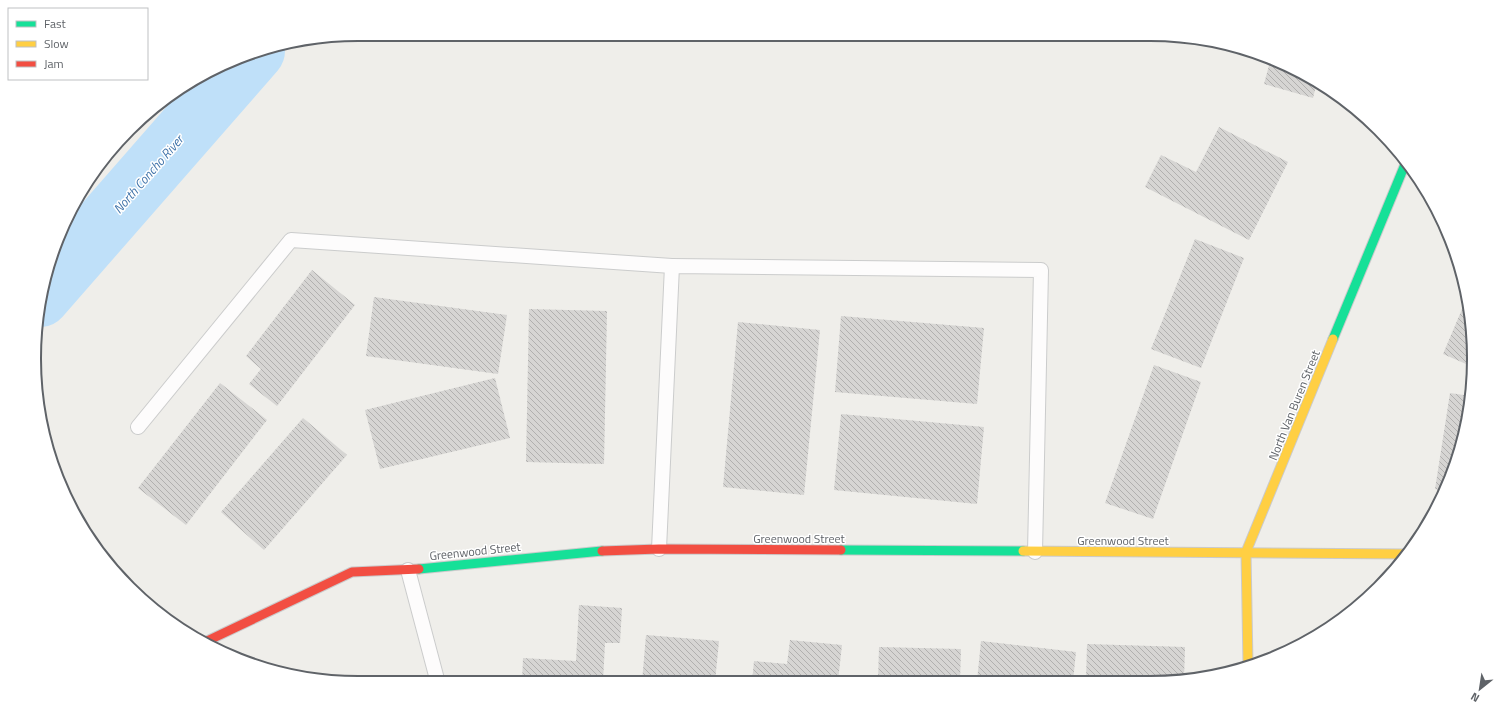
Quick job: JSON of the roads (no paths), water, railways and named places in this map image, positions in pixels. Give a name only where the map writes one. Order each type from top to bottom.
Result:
[{"type":"street","name":"North Van Buren Street","points":[[1248,660],[1246,552],[1403,168]]},
{"type":"street","name":"Greenwood Street","points":[[211,639],[352,572],[408,570],[591,551],[659,549],[1399,554]]},
{"type":"lane","points":[[138,427],[291,240],[672,266],[1041,270],[1035,552]]},
{"type":"lane","points":[[659,549],[672,266]]},
{"type":"lane","points":[[408,570],[436,676]]},
{"type":"waterway","name":"North Concho River","points":[[50,286],[246,62]]}]
